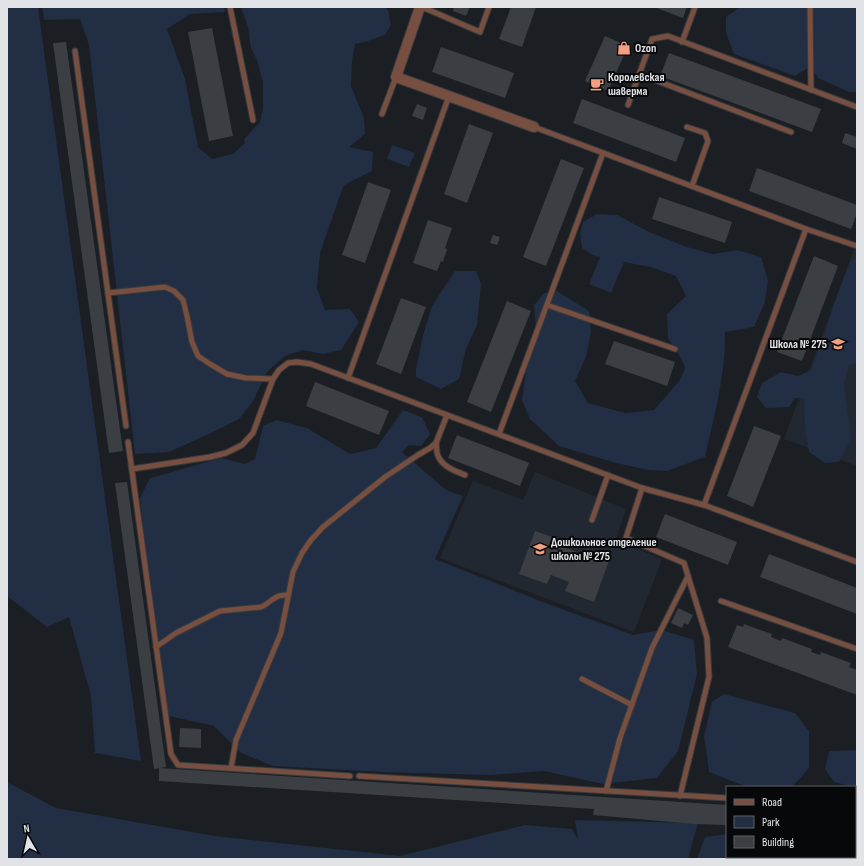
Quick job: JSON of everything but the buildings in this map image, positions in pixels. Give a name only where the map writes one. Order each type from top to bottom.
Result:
[{"type":"street","points":[[421,7],[396,77],[534,127]]},
{"type":"lane","points":[[230,7],[253,120]]},
{"type":"lane","points":[[421,7],[480,32],[489,7]]},
{"type":"lane","points":[[682,42],[695,7]]},
{"type":"lane","points":[[810,7],[811,90]]},
{"type":"lane","points":[[628,105],[652,39],[668,36],[857,107]]},
{"type":"lane","points":[[75,51],[126,426]]},
{"type":"lane","points":[[639,74],[791,132]]},
{"type":"lane","points":[[382,114],[396,77]]},
{"type":"lane","points":[[348,378],[449,96]]},
{"type":"lane","points":[[534,127],[806,229],[857,246]]},
{"type":"lane","points":[[687,127],[705,134],[708,141],[692,186]]},
{"type":"lane","points":[[499,434],[603,153]]},
{"type":"lane","points":[[704,505],[806,229]]},
{"type":"lane","points":[[108,293],[165,287],[174,291],[183,300],[192,342],[198,356],[227,374],[246,378],[273,379]]},
{"type":"lane","points":[[547,305],[675,349]]},
{"type":"lane","points":[[132,468],[210,457],[226,453],[242,445],[253,433],[273,379],[279,370],[288,364],[297,362],[311,364],[608,476],[642,488],[704,505],[857,562]]},
{"type":"lane","points":[[231,768],[236,740],[281,633],[292,572],[302,554],[311,540],[323,527],[385,477],[436,443],[448,415]]},
{"type":"lane","points":[[128,442],[171,754],[178,765],[350,776]]},
{"type":"lane","points":[[436,443],[437,455],[442,462],[451,469],[465,476]]},
{"type":"lane","points":[[592,520],[608,476]]},
{"type":"lane","points":[[642,488],[626,538],[684,563],[707,638],[709,677],[680,796]]},
{"type":"lane","points":[[606,791],[620,738],[652,648],[688,576]]},
{"type":"lane","points":[[156,647],[176,633],[220,611],[261,607],[278,596],[288,595]]},
{"type":"lane","points":[[722,601],[857,649]]},
{"type":"lane","points":[[582,679],[632,705]]},
{"type":"lane","points":[[359,776],[726,798]]},
{"type":"shaded area","name":"Школа № 275","points":[[854,249],[857,250],[857,466],[784,439]]},
{"type":"shaded area","name":"Дошкольное отделение школы № 275","points":[[535,472],[626,509],[616,540],[662,559],[634,632],[440,558],[473,481],[523,500]]},
{"type":"green space","points":[[7,7],[38,7],[141,761],[95,753],[91,696],[69,617],[47,627],[7,596]]},
{"type":"green space","points":[[42,7],[224,7],[225,12],[190,14],[167,29],[185,79],[198,147],[212,159],[233,154],[245,143],[244,139],[260,122],[263,108],[263,82],[257,60],[251,48],[248,27],[241,7],[385,7],[388,10],[391,25],[385,35],[355,44],[352,61],[351,86],[364,118],[365,134],[349,147],[373,152],[372,171],[343,187],[320,253],[317,288],[325,310],[350,309],[359,322],[341,350],[323,354],[303,350],[285,356],[267,372],[253,401],[239,419],[169,452],[135,454],[89,45],[80,19],[44,20]]},
{"type":"green space","points":[[740,7],[857,7],[857,92],[849,92],[818,78],[811,66],[795,76],[734,54],[726,33],[726,17]]},
{"type":"green space","points":[[392,145],[415,153],[409,167],[387,159]]},
{"type":"green space","points":[[597,214],[617,215],[649,232],[687,247],[713,254],[737,250],[761,257],[768,281],[765,302],[754,327],[725,332],[724,364],[716,411],[705,457],[667,471],[648,470],[616,463],[559,446],[530,419],[522,400],[527,363],[536,327],[534,305],[544,293],[557,291],[589,311],[591,332],[586,357],[575,381],[588,403],[625,413],[654,410],[680,380],[685,368],[682,360],[668,338],[667,314],[686,296],[676,276],[650,267],[624,262],[611,293],[589,284],[600,257],[592,255],[582,248],[580,234],[583,222]]},
{"type":"green space","name":"Школа № 275","points":[[857,257],[857,363],[849,365],[844,384],[851,438],[839,462],[825,463],[809,452],[805,427],[804,398],[795,398],[789,407],[766,408],[757,397],[762,383],[781,372],[798,376],[811,370],[849,264]]},
{"type":"green space","points":[[455,271],[476,271],[481,284],[477,325],[466,349],[459,379],[441,389],[416,377],[416,369],[423,335],[432,306]]},
{"type":"green space","points":[[403,410],[422,417],[430,434],[421,446],[409,445],[402,452],[446,490],[463,496],[435,559],[543,602],[633,635],[662,630],[694,640],[697,674],[678,751],[657,778],[603,784],[544,771],[490,775],[382,772],[273,766],[241,753],[214,726],[169,716],[165,709],[156,647],[140,498],[150,478],[221,458],[245,464],[255,459],[263,426],[276,420],[307,428],[350,454],[376,448]]},
{"type":"green space","points":[[724,694],[795,713],[809,731],[809,768],[793,786],[744,786],[709,772],[704,736],[712,702]]},
{"type":"green space","points":[[857,750],[857,785],[850,786],[834,782],[825,769],[829,751]]},
{"type":"green space","points":[[7,782],[56,808],[215,836],[400,856],[525,825],[572,829],[578,840],[575,820],[698,823],[688,859],[7,859]]},
{"type":"green space","points":[[726,834],[726,858],[771,859],[697,859],[705,837]]},
{"type":"place","name":"Ozon","points":[[624,48]]},
{"type":"place","name":"Королевская шаверма","points":[[597,84]]},
{"type":"place","name":"Школа № 275","points":[[838,344]]},
{"type":"place","name":"Дошкольное отделение школы № 275","points":[[540,549]]}]
